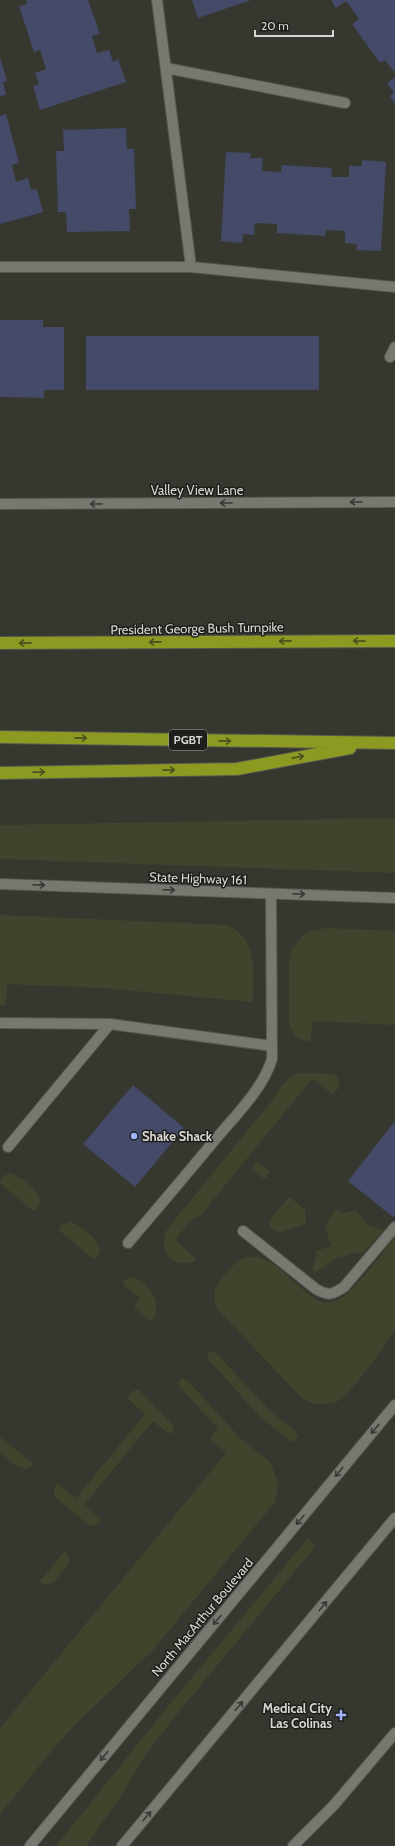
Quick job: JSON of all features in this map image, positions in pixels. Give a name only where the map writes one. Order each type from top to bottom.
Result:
[{"type":"highway","name":"President George Bush Turnpike","points":[[0,643],[395,641]]},
{"type":"highway","name":"PGBT","points":[[0,737],[395,743]]},
{"type":"highway","points":[[0,773],[237,769],[376,743]]},
{"type":"main road","points":[[157,0],[191,267]]},
{"type":"main road","points":[[166,68],[344,103]]},
{"type":"main road","points":[[0,267],[191,267],[395,287]]},
{"type":"main road","points":[[390,357],[395,347]]},
{"type":"main road","name":"Valley View Lane","points":[[0,504],[395,502]]},
{"type":"main road","name":"State Highway 161","points":[[0,884],[395,898]]},
{"type":"main road","points":[[128,1243],[264,1080],[272,1059],[271,894]]},
{"type":"main road","points":[[0,1023],[110,1024],[272,1046]]},
{"type":"main road","points":[[8,1147],[110,1024]]},
{"type":"main road","points":[[243,1231],[316,1289],[325,1294],[335,1293],[344,1288],[395,1227]]},
{"type":"main road","name":"North MacArthur Boulevard","points":[[30,1846],[395,1405]]},
{"type":"main road","points":[[122,1846],[395,1518]]},
{"type":"main road","points":[[293,1846],[334,1805],[395,1733]]},
{"type":"green space","points":[[395,818],[395,873],[0,859],[0,825]]},
{"type":"green space","points":[[0,915],[228,925],[238,932],[250,949],[253,969],[253,1002],[102,988],[7,984],[6,1005],[0,1006]]},
{"type":"green space","points":[[326,928],[395,931],[395,1025],[313,1021],[310,1042],[297,1038],[294,1034],[289,1024],[289,960],[292,949],[303,935],[312,931]]},
{"type":"green space","points":[[300,1073],[334,1074],[338,1078],[339,1087],[333,1095],[312,1079],[201,1215],[190,1221],[177,1238],[176,1240],[197,1260],[188,1263],[174,1261],[169,1257],[164,1244],[168,1228],[271,1102],[283,1084],[290,1078]]},
{"type":"green space","points":[[257,1161],[270,1172],[266,1178],[263,1178],[252,1168]]},
{"type":"green space","points":[[10,1173],[19,1177],[38,1194],[41,1203],[36,1210],[32,1210],[0,1183],[2,1177]]},
{"type":"green space","points":[[288,1198],[291,1198],[305,1210],[306,1224],[281,1232],[275,1231],[270,1227],[270,1220]]},
{"type":"green space","points":[[335,1209],[344,1213],[356,1210],[367,1225],[383,1230],[363,1253],[352,1253],[338,1257],[315,1273],[313,1270],[313,1265],[317,1254],[316,1251],[331,1246],[325,1226]]},
{"type":"green space","points":[[70,1222],[83,1229],[97,1242],[100,1251],[96,1258],[92,1258],[60,1231],[59,1229],[62,1225]]},
{"type":"green space","points":[[395,1237],[395,1331],[385,1343],[383,1349],[340,1400],[330,1404],[320,1404],[305,1400],[218,1310],[214,1294],[216,1287],[230,1269],[241,1260],[251,1256],[262,1258],[283,1271],[315,1299],[329,1303],[340,1299],[357,1284]]},
{"type":"green space","points":[[130,1277],[142,1282],[152,1293],[156,1308],[152,1321],[150,1321],[134,1307],[140,1298],[124,1285],[123,1281]]},
{"type":"green space","points":[[211,1351],[216,1353],[269,1410],[295,1431],[298,1436],[294,1442],[289,1440],[260,1417],[208,1359],[208,1354]]},
{"type":"green space","points":[[181,1379],[189,1382],[241,1439],[270,1462],[278,1483],[275,1502],[154,1649],[76,1724],[54,1748],[0,1814],[0,1728],[226,1453],[212,1441],[211,1437],[218,1429],[180,1387],[178,1383]]},
{"type":"green space","points":[[139,1390],[173,1425],[174,1430],[172,1433],[168,1433],[153,1421],[84,1505],[102,1520],[96,1525],[89,1525],[56,1498],[54,1489],[57,1483],[76,1498],[145,1414],[127,1398],[133,1391]]},
{"type":"green space","points":[[0,1437],[34,1464],[25,1468],[16,1466],[0,1452]]},
{"type":"green space","points":[[308,1538],[315,1545],[310,1553],[146,1754],[121,1796],[86,1846],[56,1846],[160,1716]]},
{"type":"green space","points":[[65,1551],[68,1556],[69,1563],[54,1582],[46,1585],[39,1582]]},
{"type":"building","points":[[26,0],[88,0],[100,34],[92,36],[97,53],[109,50],[113,62],[118,59],[126,82],[40,110],[33,86],[39,84],[35,73],[46,69],[40,50],[34,52],[19,6],[27,4]]},
{"type":"building","points":[[192,0],[251,0],[198,18]]},
{"type":"building","points":[[331,0],[395,0],[395,73],[385,60],[380,63],[352,24],[359,19],[346,1],[336,8]]},
{"type":"building","points":[[0,57],[7,81],[3,82],[6,95],[0,96]]},
{"type":"building","points":[[395,77],[395,104],[390,96],[394,93],[387,83]]},
{"type":"building","points":[[6,114],[19,163],[12,165],[16,182],[28,178],[31,190],[37,189],[43,212],[0,224],[0,116]]},
{"type":"building","points":[[126,128],[127,149],[134,149],[136,209],[129,209],[130,231],[67,232],[66,212],[58,212],[56,151],[64,151],[63,130]]},
{"type":"building","points":[[226,152],[251,153],[250,158],[263,158],[262,171],[281,172],[282,165],[332,168],[331,177],[349,177],[349,166],[362,166],[362,160],[386,162],[381,251],[356,250],[357,244],[345,243],[345,231],[326,230],[325,236],[277,233],[277,224],[255,223],[254,235],[243,234],[242,243],[221,241]]},
{"type":"building","points":[[0,320],[43,320],[43,327],[64,327],[64,390],[44,390],[44,398],[0,397]]},
{"type":"building","points":[[86,336],[319,336],[319,390],[86,390]]},
{"type":"building","name":"Shake Shack","points":[[133,1085],[184,1128],[135,1187],[83,1144]]},
{"type":"building","points":[[395,1121],[395,1215],[393,1217],[348,1181]]},
{"type":"place","name":"Shake Shack","points":[[134,1136]]},
{"type":"place","name":"Medical City Las Colinas","points":[[341,1715]]}]
